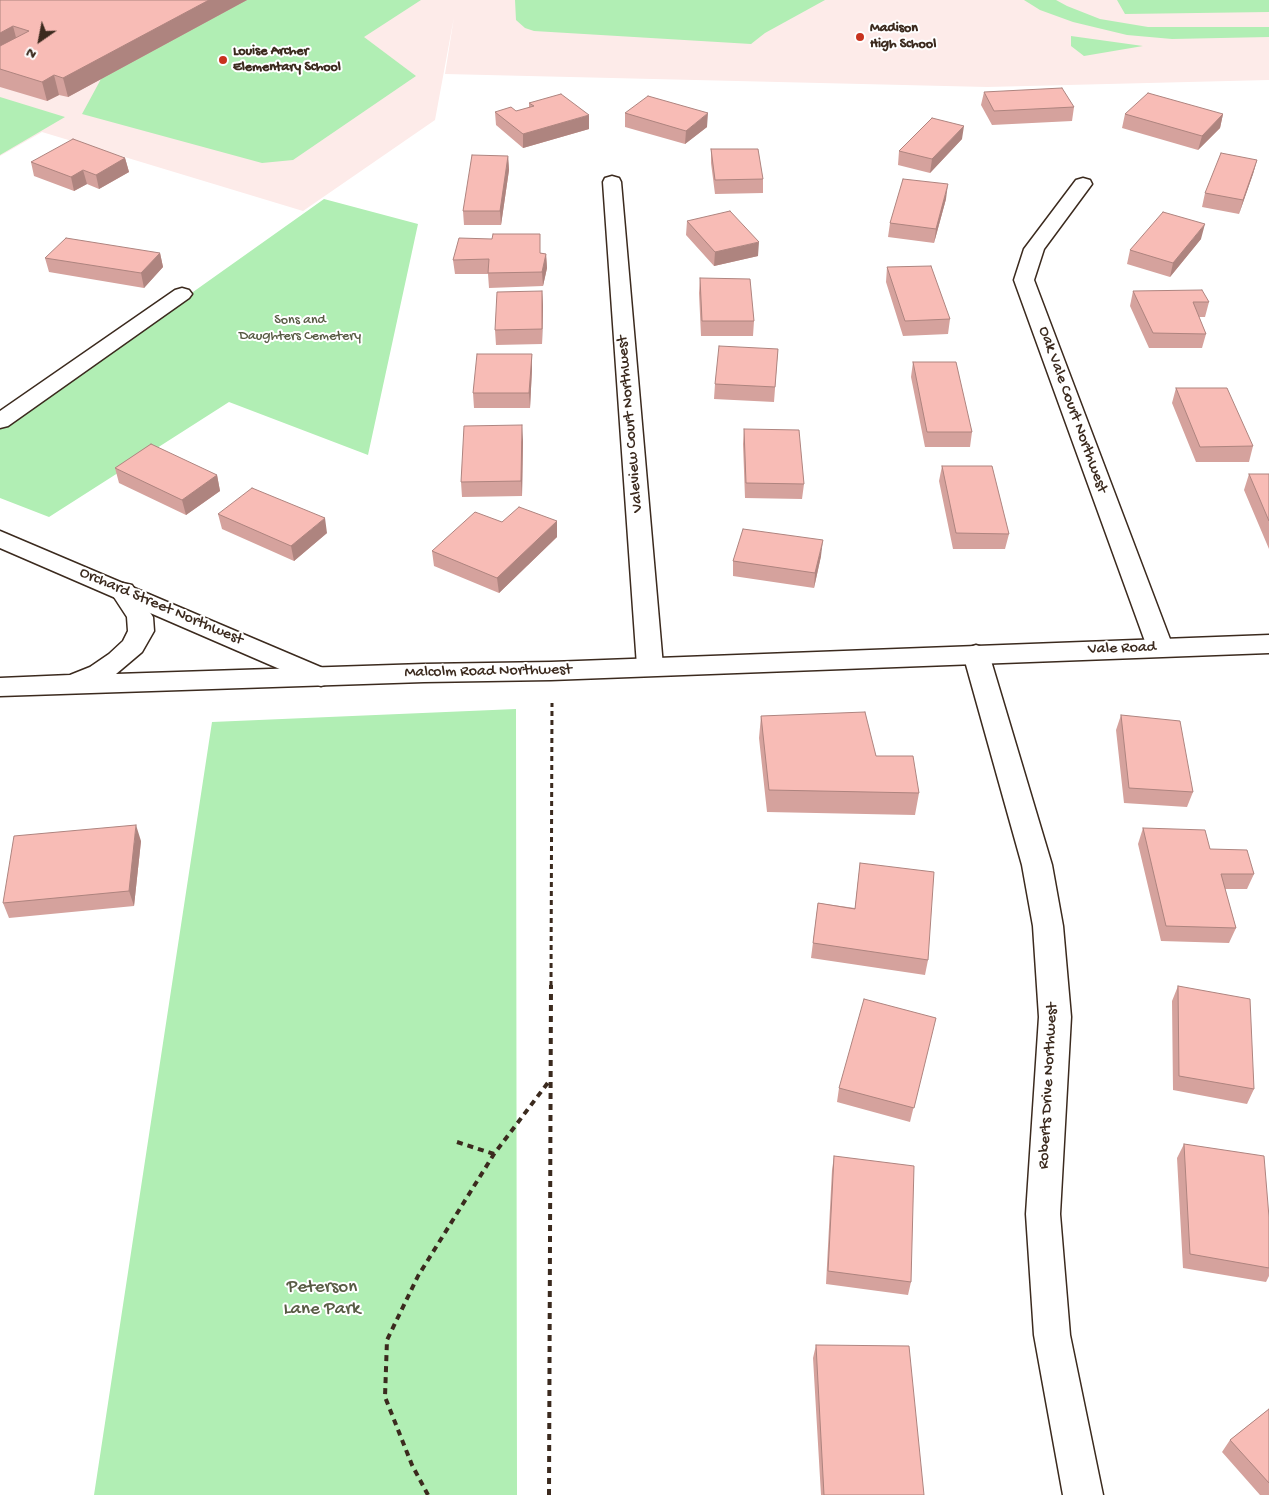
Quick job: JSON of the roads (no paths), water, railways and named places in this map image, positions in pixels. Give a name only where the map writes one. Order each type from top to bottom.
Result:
[{"type":"street","name":"Valeview Court Northwest","points":[[612,182],[650,666]]},
{"type":"street","name":"Oak Vale Court Northwest","points":[[1083,184],[1060,211],[1034,249],[1024,280],[1160,647]]},
{"type":"street","points":[[0,421],[182,294]]},
{"type":"street","name":"Orchard Street Northwest","points":[[0,539],[321,677]]},
{"type":"street","points":[[72,685],[99,673],[118,660],[133,646],[141,631],[140,617],[123,591]]},
{"type":"street","name":"Vale Road","points":[[976,654],[1269,644]]},
{"type":"street","name":"Malcolm Road Northwest","points":[[0,687],[551,671],[976,654]]},
{"type":"street","name":"Roberts Drive Northwest","points":[[976,654],[1037,865],[1048,926],[1055,1017],[1043,1214],[1052,1335],[1083,1495]]},
{"type":"place","name":"Madison High School","points":[[860,37]]},
{"type":"place","name":"Louise Archer Elementary School","points":[[223,60]]},
{"type":"park label","name":"Sons and Daughters Cemetery","points":[[300,330]]},
{"type":"park label","name":"Peterson Lane Park","points":[[322,1299]]}]
